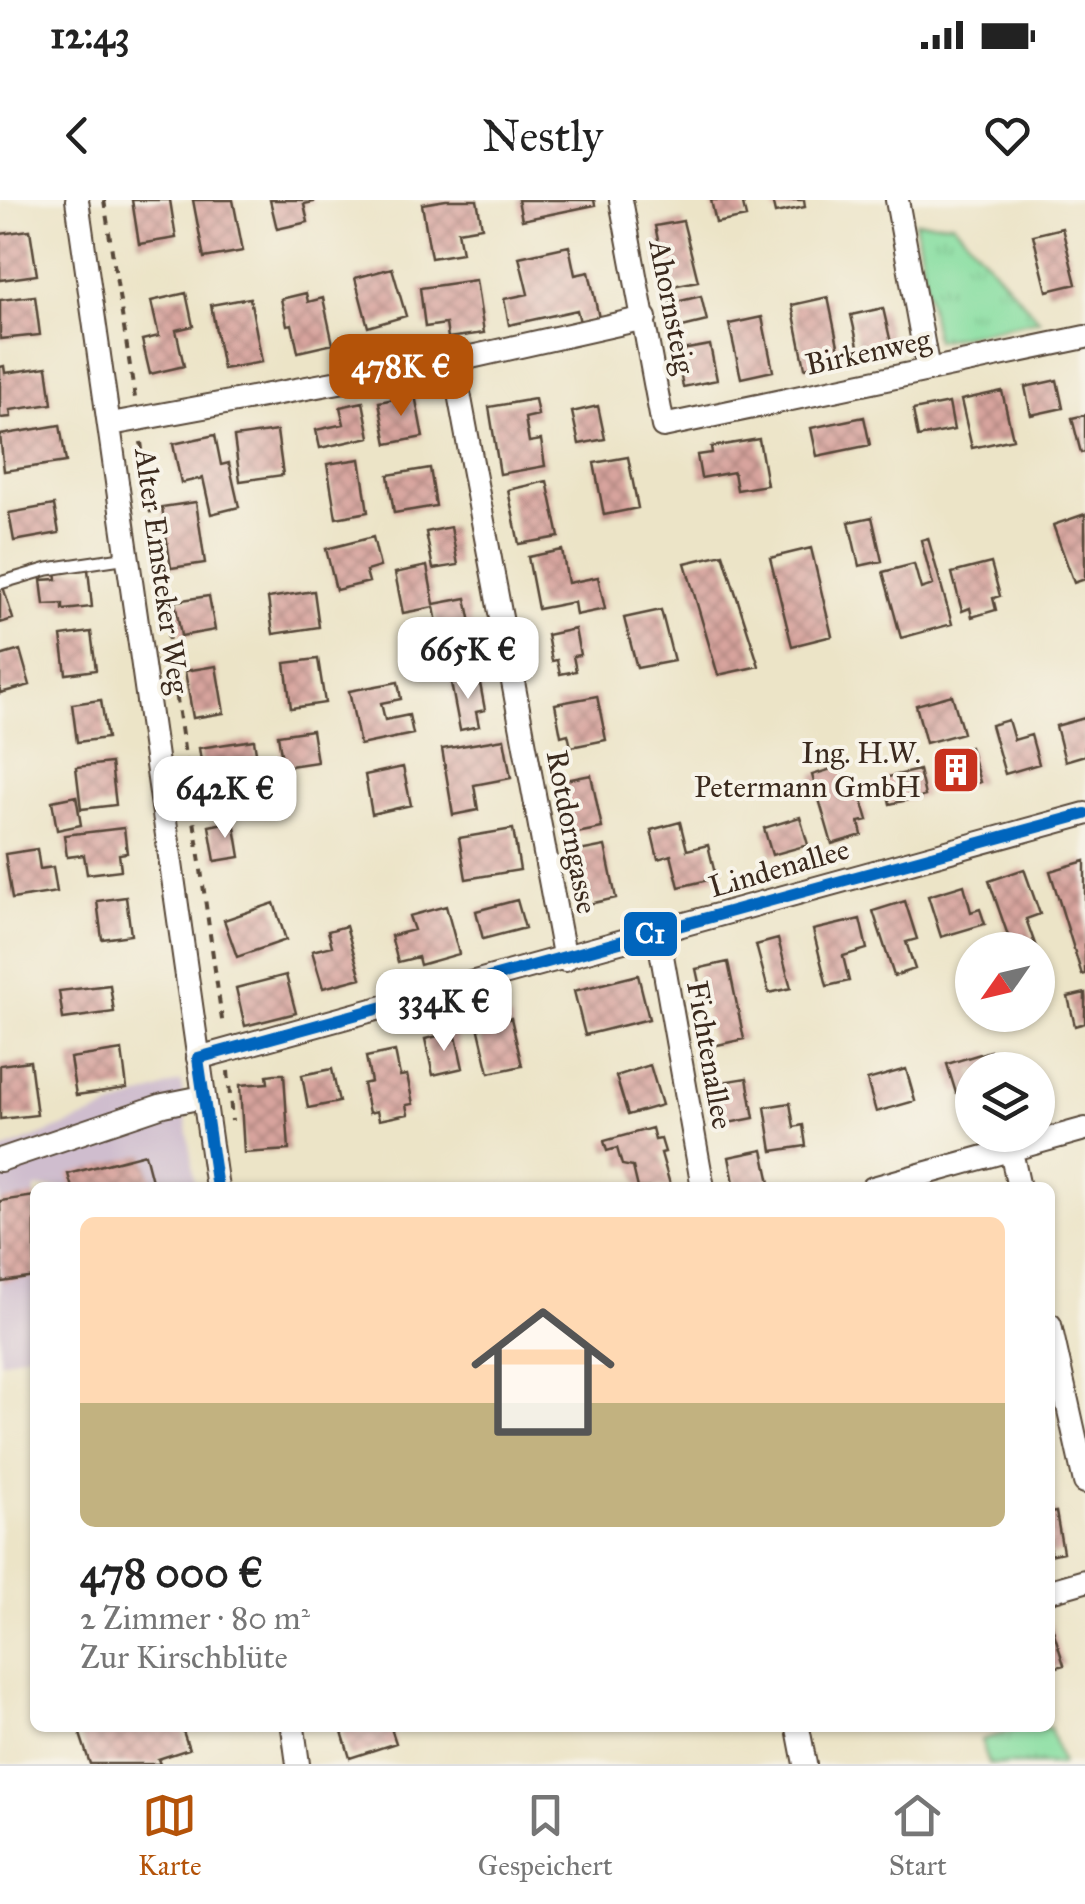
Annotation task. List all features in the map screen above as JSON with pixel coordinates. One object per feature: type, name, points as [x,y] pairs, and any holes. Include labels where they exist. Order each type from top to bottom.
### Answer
[{"type":"street","name":"Alter Emsteker Weg","points":[[77,200],[216,1182]]},
{"type":"street","name":"Ahornsteig","points":[[621,200],[664,426]]},
{"type":"street","points":[[896,200],[928,370]]},
{"type":"street","points":[[111,424],[453,361],[646,318]]},
{"type":"street","name":"Birkenweg","points":[[664,426],[1085,338]]},
{"type":"street","name":"Rotdorngasse","points":[[453,361],[565,960]]},
{"type":"street","name":"Lindenallee","points":[[198,1058],[1085,814]]},
{"type":"street","name":"Fichtenallee","points":[[658,933],[702,1182]]},
{"type":"street","points":[[0,1160],[164,1105],[203,1097]]},
{"type":"street","points":[[1055,1138],[1085,1129]]},
{"type":"street","points":[[896,1182],[1007,1152]]},
{"type":"street","points":[[1011,1152],[1018,1182]]},
{"type":"street","points":[[1055,1347],[1085,1482]]},
{"type":"street","points":[[1055,1590],[1085,1581]]},
{"type":"street","points":[[294,1732],[298,1764]]},
{"type":"street","points":[[799,1732],[806,1764]]},
{"type":"lane","points":[[0,583],[48,569],[130,557]]},
{"type":"path","points":[[104,200],[226,1050],[232,1126]]},
{"type":"shaded area","points":[[181,1081],[194,1182],[30,1182],[30,1353],[0,1362],[0,1151]]},
{"type":"green space","points":[[915,222],[953,223],[1039,320],[936,341]]},
{"type":"green space","points":[[1008,1732],[1051,1732],[1062,1764],[989,1764],[981,1740]]},
{"type":"building","points":[[132,200],[170,200],[176,238],[139,244]]},
{"type":"building","points":[[193,200],[233,200],[243,251],[204,258]]},
{"type":"building","points":[[270,200],[314,202],[304,204],[308,222],[277,229]]},
{"type":"building","points":[[477,200],[482,227],[458,231],[462,253],[431,258],[422,204]]},
{"type":"building","points":[[518,200],[594,200],[595,205],[522,220]]},
{"type":"building","points":[[711,200],[742,200],[746,217],[716,223]]},
{"type":"building","points":[[772,200],[804,200],[805,207],[775,213]]},
{"type":"building","points":[[683,221],[698,281],[662,288],[655,256],[661,254],[655,226]]},
{"type":"building","points":[[1062,228],[1076,284],[1047,291],[1033,235]]},
{"type":"building","points":[[30,230],[37,275],[0,280],[0,234]]},
{"type":"building","points":[[569,246],[575,275],[589,272],[599,318],[580,322],[577,310],[509,325],[504,299],[528,294],[519,257]]},
{"type":"building","points":[[392,268],[406,316],[368,327],[355,278]]},
{"type":"building","points":[[476,280],[484,333],[448,338],[446,324],[425,327],[420,288]]},
{"type":"building","points":[[186,293],[193,326],[176,330],[184,366],[150,374],[142,340],[159,336],[151,301]]},
{"type":"building","points":[[306,293],[308,302],[323,298],[333,344],[298,352],[281,299]]},
{"type":"building","points":[[35,296],[40,335],[0,339],[0,300]]},
{"type":"building","points":[[701,296],[707,321],[674,329],[668,304]]},
{"type":"building","points":[[828,297],[841,360],[805,368],[792,305]]},
{"type":"building","points":[[250,298],[262,362],[223,369],[211,305]]},
{"type":"building","points":[[883,308],[891,343],[859,350],[851,315]]},
{"type":"building","points":[[762,317],[773,371],[741,378],[729,324]]},
{"type":"building","points":[[710,345],[717,380],[683,387],[676,351]]},
{"type":"building","points":[[4,366],[5,373],[47,367],[52,404],[10,410],[11,417],[0,418],[0,367]]},
{"type":"building","points":[[1057,380],[1063,408],[1031,415],[1025,387]]},
{"type":"building","points":[[1002,391],[1013,439],[972,448],[961,400]]},
{"type":"building","points":[[415,395],[423,437],[387,444],[379,402]]},
{"type":"building","points":[[535,399],[538,415],[525,418],[529,442],[541,440],[545,466],[500,474],[489,407]]},
{"type":"building","points":[[363,402],[370,437],[320,448],[316,430],[344,424],[340,407]]},
{"type":"building","points":[[949,403],[954,430],[918,437],[913,410]]},
{"type":"building","points":[[598,406],[605,439],[579,444],[572,412]]},
{"type":"building","points":[[1085,415],[1085,452],[1081,453],[1072,418]]},
{"type":"building","points":[[864,417],[870,445],[817,456],[811,428]]},
{"type":"building","points":[[60,425],[66,462],[4,471],[0,435]]},
{"type":"building","points":[[277,431],[283,475],[240,481],[234,437]]},
{"type":"building","points":[[215,435],[221,465],[229,463],[239,507],[211,514],[203,478],[181,483],[173,444]]},
{"type":"building","points":[[759,439],[767,485],[737,490],[734,472],[701,478],[697,455],[712,453],[711,447]]},
{"type":"building","points":[[628,457],[638,508],[604,515],[594,463]]},
{"type":"building","points":[[360,459],[368,512],[336,518],[327,464]]},
{"type":"building","points":[[430,468],[436,506],[394,513],[388,475]]},
{"type":"building","points":[[547,481],[559,537],[519,544],[508,490]]},
{"type":"building","points":[[196,502],[205,563],[171,568],[162,507]]},
{"type":"building","points":[[54,505],[59,533],[14,541],[9,513]]},
{"type":"building","points":[[1085,514],[1085,579],[1074,583],[1053,525]]},
{"type":"building","points":[[872,517],[882,561],[859,566],[849,522]]},
{"type":"building","points":[[451,527],[458,565],[433,569],[426,532]]},
{"type":"building","points":[[373,537],[380,567],[366,571],[369,582],[336,590],[326,549]]},
{"type":"building","points":[[928,538],[952,624],[901,638],[883,572],[914,564],[921,589],[933,585],[921,540]]},
{"type":"building","points":[[811,548],[832,636],[792,646],[770,558]]},
{"type":"building","points":[[562,550],[568,583],[598,577],[605,609],[576,615],[574,602],[538,609],[528,557]]},
{"type":"building","points":[[723,554],[759,666],[718,675],[685,563]]},
{"type":"building","points":[[991,563],[1000,596],[993,598],[996,610],[972,617],[970,608],[962,611],[952,573]]},
{"type":"building","points":[[427,566],[434,604],[466,598],[474,638],[441,644],[434,607],[403,613],[395,573]]},
{"type":"building","points":[[88,569],[92,607],[63,610],[63,604],[44,605],[41,580],[57,579],[56,571]]},
{"type":"building","points":[[0,581],[13,619],[0,623]]},
{"type":"building","points":[[314,591],[319,627],[273,634],[268,598]]},
{"type":"building","points":[[209,596],[215,630],[181,636],[175,601]]},
{"type":"building","points":[[661,610],[674,661],[637,668],[624,618]]},
{"type":"building","points":[[575,629],[580,655],[573,656],[576,671],[560,674],[557,660],[552,661],[547,635]]},
{"type":"building","points":[[91,632],[96,670],[66,674],[61,636]]},
{"type":"building","points":[[20,650],[30,685],[0,693],[0,656]]},
{"type":"building","points":[[318,659],[325,703],[291,708],[285,663]]},
{"type":"building","points":[[216,666],[224,713],[193,718],[185,671]]},
{"type":"building","points":[[479,678],[485,710],[476,712],[479,726],[460,730],[451,683]]},
{"type":"building","points":[[398,682],[401,699],[381,703],[385,720],[409,715],[413,734],[360,745],[349,691]]},
{"type":"building","points":[[952,695],[963,733],[926,743],[916,705]]},
{"type":"building","points":[[597,696],[606,740],[571,747],[568,734],[561,736],[555,704]]},
{"type":"building","points":[[101,700],[107,738],[77,742],[72,704]]},
{"type":"building","points":[[1085,718],[1085,755],[1065,761],[1056,726]]},
{"type":"building","points":[[1008,720],[1014,740],[1031,735],[1039,764],[1005,774],[991,725]]},
{"type":"building","points":[[312,730],[317,762],[283,767],[278,735]]},
{"type":"building","points":[[504,739],[511,778],[474,785],[478,810],[453,815],[442,749]]},
{"type":"building","points":[[254,740],[260,777],[205,786],[199,748]]},
{"type":"building","name":"Ing. H.W. Petermann GmbH","points":[[970,747],[980,782],[942,792],[932,758]]},
{"type":"building","points":[[111,763],[116,805],[81,809],[76,767]]},
{"type":"building","points":[[841,766],[848,790],[858,787],[868,820],[859,822],[862,835],[832,844],[812,775]]},
{"type":"building","points":[[403,767],[411,805],[372,814],[365,775]]},
{"type":"building","points":[[919,770],[925,796],[890,804],[884,778]]},
{"type":"building","points":[[591,775],[602,828],[567,835],[556,782]]},
{"type":"building","points":[[76,796],[81,825],[57,830],[52,801]]},
{"type":"building","points":[[800,817],[808,845],[772,855],[764,828]]},
{"type":"building","points":[[234,821],[240,857],[215,861],[209,826]]},
{"type":"building","points":[[680,822],[687,850],[708,845],[716,878],[679,887],[671,855],[658,859],[651,830]]},
{"type":"building","points":[[124,828],[127,853],[119,854],[121,870],[87,874],[84,855],[67,857],[64,835]]},
{"type":"building","points":[[513,829],[520,870],[466,879],[459,838]]},
{"type":"building","points":[[605,846],[616,898],[580,906],[569,853]]},
{"type":"building","points":[[37,849],[40,869],[53,867],[57,892],[12,899],[5,854]]},
{"type":"building","points":[[1085,861],[1085,974],[1082,975],[1050,871]]},
{"type":"building","points":[[1024,869],[1040,914],[1026,919],[1031,932],[1007,932],[989,881]]},
{"type":"building","points":[[964,885],[971,912],[980,909],[985,924],[941,937],[928,896]]},
{"type":"building","points":[[126,897],[131,935],[102,939],[97,901]]},
{"type":"building","points":[[517,900],[525,928],[483,939],[476,911]]},
{"type":"building","points":[[905,901],[917,939],[906,942],[915,969],[894,976],[873,911]]},
{"type":"building","points":[[274,903],[286,940],[237,957],[224,920]]},
{"type":"building","points":[[446,906],[459,954],[420,965],[418,957],[398,962],[391,936],[414,930],[409,916]]},
{"type":"building","points":[[860,919],[867,949],[843,956],[849,981],[827,986],[813,930]]},
{"type":"building","points":[[346,926],[361,978],[323,988],[312,951],[332,946],[328,931]]},
{"type":"building","points":[[778,939],[791,988],[769,993],[756,945]]},
{"type":"building","points":[[728,962],[744,1039],[713,1046],[696,969]]},
{"type":"building","points":[[286,975],[296,1013],[245,1026],[236,988]]},
{"type":"building","points":[[638,975],[649,1019],[585,1035],[574,991]]},
{"type":"building","points":[[110,985],[114,1012],[63,1019],[59,991]]},
{"type":"building","points":[[1085,993],[1085,1023],[1075,1026],[1068,997]]},
{"type":"building","points":[[511,1018],[522,1066],[489,1073],[478,1026]]},
{"type":"building","points":[[455,1032],[463,1068],[433,1075],[425,1039]]},
{"type":"building","points":[[122,1050],[127,1088],[76,1095],[70,1058]]},
{"type":"building","points":[[395,1051],[400,1076],[407,1075],[413,1104],[406,1105],[408,1114],[379,1120],[377,1111],[369,1113],[363,1084],[371,1082],[366,1057]]},
{"type":"building","points":[[30,1061],[37,1115],[0,1119],[0,1065]]},
{"type":"building","points":[[955,1062],[955,1090],[947,1064]]},
{"type":"building","points":[[650,1065],[662,1105],[628,1115],[616,1076]]},
{"type":"building","points":[[332,1069],[339,1102],[308,1108],[302,1075]]},
{"type":"building","points":[[906,1069],[915,1101],[876,1112],[867,1080]]},
{"type":"building","points":[[284,1074],[289,1150],[244,1153],[240,1085],[268,1083],[267,1075]]},
{"type":"building","points":[[747,1078],[754,1118],[723,1124],[716,1083]]},
{"type":"building","points":[[790,1103],[794,1127],[803,1125],[806,1146],[772,1151],[765,1107]]},
{"type":"building","points":[[652,1128],[655,1140],[661,1139],[669,1182],[637,1182],[633,1167],[622,1165],[617,1148],[607,1151],[604,1141]]},
{"type":"building","points":[[763,1150],[770,1182],[734,1182],[729,1157]]},
{"type":"building","points":[[145,1154],[152,1182],[70,1182],[68,1174]]},
{"type":"building","points":[[30,1197],[30,1278],[2,1282],[0,1201]]},
{"type":"building","points":[[1055,1512],[1063,1552],[1055,1554]]},
{"type":"building","points":[[1055,1636],[1064,1665],[1055,1668]]},
{"type":"building","points":[[79,1732],[183,1732],[189,1749],[158,1759],[160,1764],[90,1764]]},
{"type":"building","points":[[342,1732],[392,1732],[396,1743],[350,1758]]},
{"type":"transit line","name":"C1","points":[[216,1182],[198,1058],[1085,814]]},
{"type":"place","name":"Ing. H.W. Petermann GmbH","points":[[956,770]]}]
